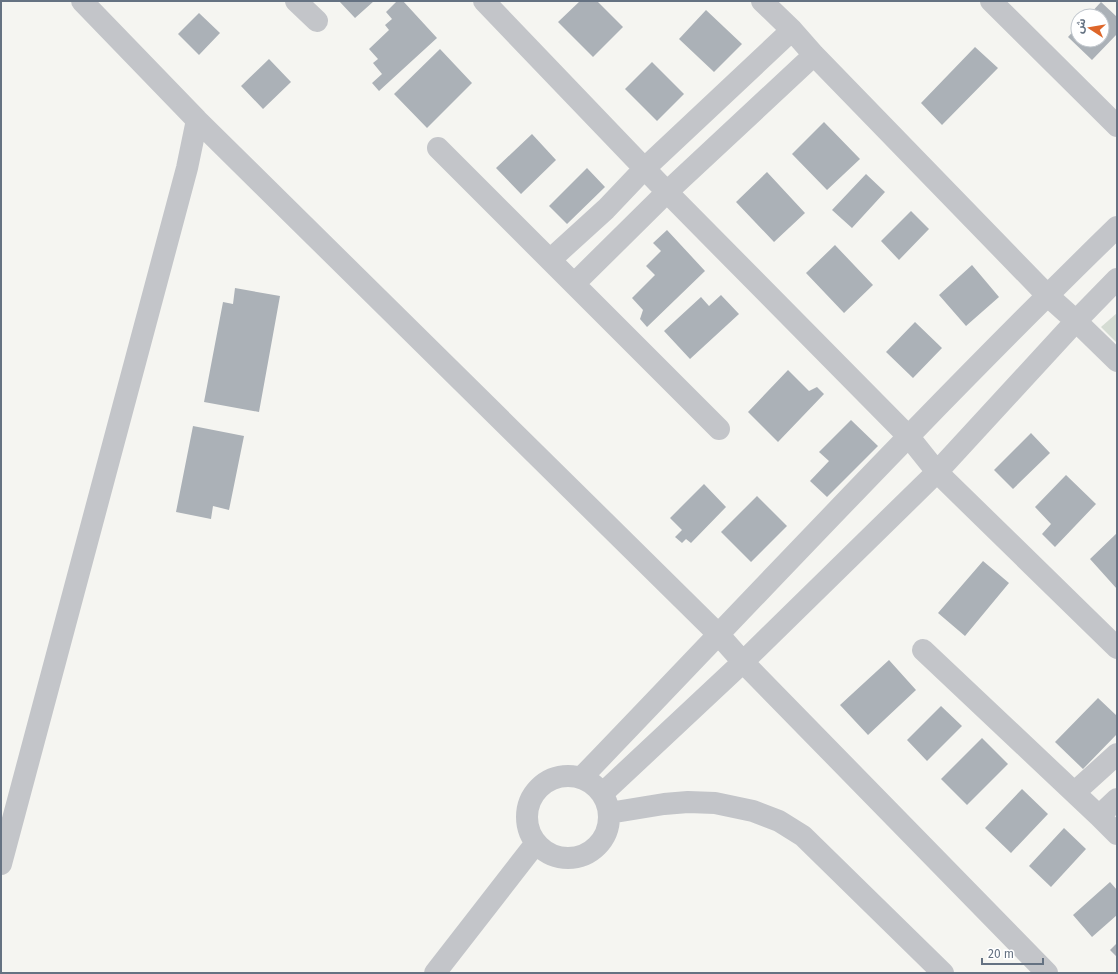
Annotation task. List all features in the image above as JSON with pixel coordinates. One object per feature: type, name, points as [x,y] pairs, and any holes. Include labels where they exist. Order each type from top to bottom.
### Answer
[{"type":"street","points":[[82,1],[197,120],[719,635],[1047,973]]},
{"type":"street","points":[[296,1],[317,21]]},
{"type":"street","points":[[484,1],[644,169],[909,437],[937,472],[1117,648]]},
{"type":"street","points":[[762,1],[792,30],[814,55],[1047,295],[1076,321],[1117,362]]},
{"type":"street","points":[[991,1],[1117,126]]},
{"type":"street","points":[[550,260],[606,209],[644,169],[792,30]]},
{"type":"street","points":[[574,284],[667,192],[814,55]]},
{"type":"street","points":[[1,864],[185,176],[197,120]]},
{"type":"street","points":[[438,148],[719,430]]},
{"type":"street","points":[[582,778],[909,437],[1047,295],[1117,227]]},
{"type":"street","points":[[606,803],[744,662],[937,472],[1076,321],[1117,279]]},
{"type":"street","points":[[923,650],[1075,792],[1117,834]]},
{"type":"street","points":[[1075,792],[1117,754]]},
{"type":"street","points":[[567,775],[582,778],[594,784],[606,803],[608,828],[601,842],[590,852],[576,857],[561,858],[547,853],[536,843],[529,829],[527,814],[531,799],[540,787],[552,778],[567,775]]},
{"type":"street","points":[[1099,816],[1117,799]]},
{"type":"street","points":[[606,803],[715,803],[753,811],[779,821],[803,836],[943,973]]},
{"type":"street","points":[[435,973],[536,843]]},
{"type":"shaded area","points":[[1117,313],[1117,343],[1101,327]]},
{"type":"building","points":[[339,1],[374,1],[355,18]]},
{"type":"building","points":[[397,1],[403,1],[437,38],[379,91],[372,83],[382,74],[373,63],[378,59],[369,49],[389,30],[385,25],[392,19],[386,12]]},
{"type":"building","points":[[580,1],[597,1],[623,27],[593,57],[558,22]]},
{"type":"building","points":[[1101,2],[1107,8],[1095,8]]},
{"type":"building","points":[[706,10],[742,44],[714,72],[679,39]]},
{"type":"building","points":[[1110,10],[1117,17],[1117,34],[1110,41]]},
{"type":"building","points":[[199,13],[220,33],[199,55],[178,34]]},
{"type":"building","points":[[975,47],[998,68],[942,125],[921,103]]},
{"type":"building","points":[[1079,48],[1104,48],[1092,60]]},
{"type":"building","points":[[440,49],[472,83],[427,128],[394,94]]},
{"type":"building","points":[[269,59],[291,82],[263,109],[241,86]]},
{"type":"building","points":[[652,62],[684,94],[657,121],[625,89]]},
{"type":"building","points":[[824,122],[860,159],[827,190],[792,154]]},
{"type":"building","points":[[532,134],[556,160],[521,194],[496,168]]},
{"type":"building","points":[[587,168],[605,187],[567,224],[549,206]]},
{"type":"building","points":[[767,172],[805,213],[774,242],[736,202]]},
{"type":"building","points":[[866,174],[885,192],[852,228],[832,210]]},
{"type":"building","points":[[911,211],[929,229],[899,260],[881,241]]},
{"type":"building","points":[[667,230],[705,271],[647,327],[640,319],[643,310],[632,298],[655,275],[646,266],[661,251],[653,243]]},
{"type":"building","points":[[835,245],[873,285],[844,313],[806,273]]},
{"type":"building","points":[[972,265],[999,297],[966,326],[939,295]]},
{"type":"building","points":[[235,288],[280,296],[259,412],[204,402],[223,302],[233,304]]},
{"type":"building","points":[[721,295],[739,314],[690,359],[664,331],[701,297],[709,306]]},
{"type":"building","points":[[915,322],[942,348],[913,378],[886,352]]},
{"type":"building","points":[[788,370],[809,391],[817,387],[824,394],[778,442],[748,412]]},
{"type":"building","points":[[851,420],[878,446],[827,497],[810,481],[829,461],[819,452]]},
{"type":"building","points":[[193,426],[244,436],[229,510],[213,506],[211,519],[176,512]]},
{"type":"building","points":[[1031,433],[1050,453],[1013,489],[994,470]]},
{"type":"building","points":[[1066,475],[1096,504],[1055,547],[1042,534],[1051,524],[1035,507]]},
{"type":"building","points":[[704,484],[726,507],[691,543],[686,539],[682,543],[675,537],[682,530],[670,518]]},
{"type":"building","points":[[757,496],[787,526],[751,562],[721,532]]},
{"type":"building","points":[[1117,533],[1117,589],[1090,559]]},
{"type":"building","points":[[983,561],[1009,583],[965,636],[938,613]]},
{"type":"building","points":[[889,660],[916,690],[868,735],[840,705]]},
{"type":"building","points":[[1098,698],[1117,716],[1117,734],[1083,769],[1055,742]]},
{"type":"building","points":[[941,706],[962,726],[927,761],[907,740]]},
{"type":"building","points":[[982,738],[1008,764],[967,805],[941,779]]},
{"type":"building","points":[[1022,789],[1048,814],[1011,853],[985,828]]},
{"type":"building","points":[[1064,828],[1086,849],[1051,887],[1029,866]]},
{"type":"building","points":[[1110,882],[1117,890],[1117,915],[1092,937],[1073,915]]},
{"type":"building","points":[[1117,943],[1117,957],[1110,950]]}]
